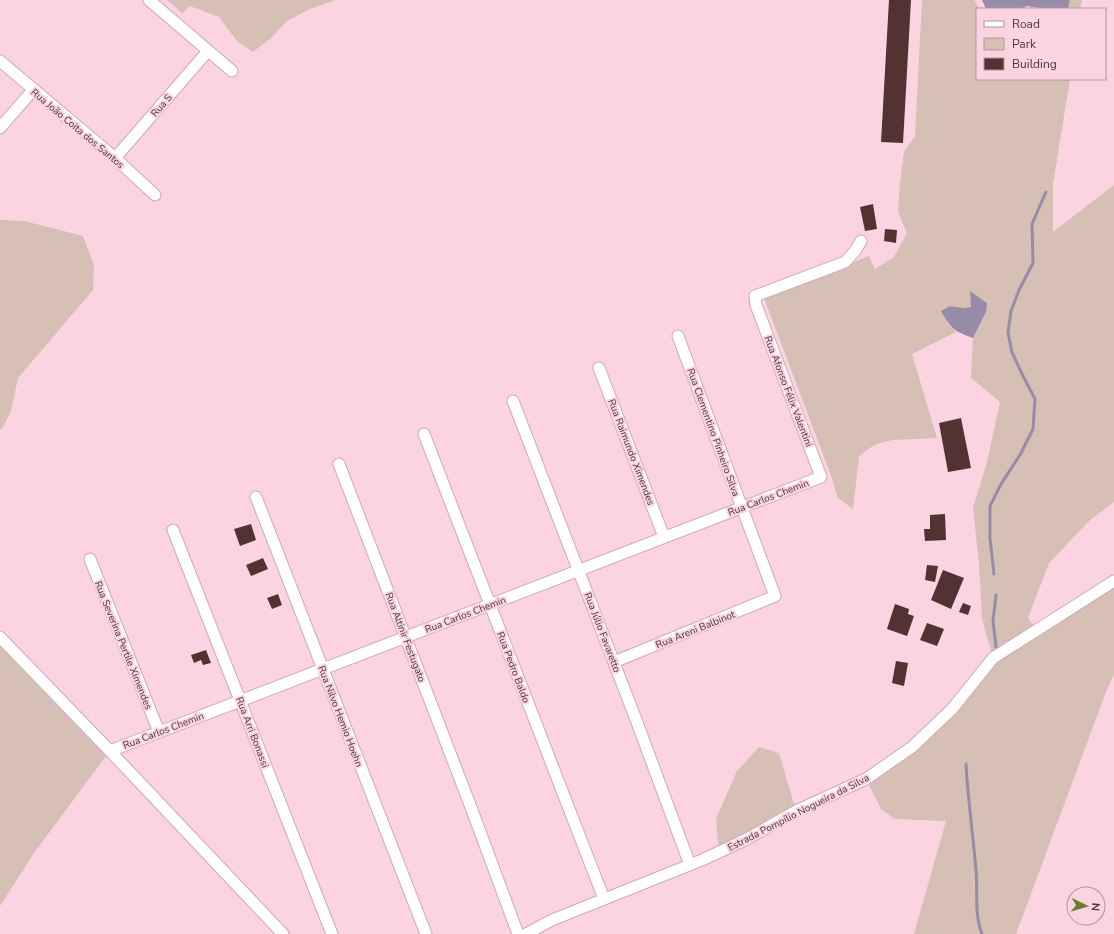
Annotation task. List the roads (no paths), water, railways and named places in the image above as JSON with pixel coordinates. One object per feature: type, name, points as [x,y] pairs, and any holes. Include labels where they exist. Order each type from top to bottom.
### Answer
[{"type":"street","points":[[149,0],[232,71]]},
{"type":"street","name":"Rua S","points":[[115,158],[208,51]]},
{"type":"street","name":"Rua João Coita dos Santos","points":[[0,61],[115,158],[155,195]]},
{"type":"street","points":[[0,128],[33,90]]},
{"type":"street","name":"Rua Afonso Félix Valentini","points":[[821,477],[756,305],[755,296],[845,262],[861,241]]},
{"type":"street","name":"Rua Clementino Pinheiro Silva","points":[[678,336],[775,596]]},
{"type":"street","name":"Rua Raimundo Ximendes","points":[[599,368],[664,537]]},
{"type":"street","name":"Rua Júlio Favaretto","points":[[513,401],[579,570],[690,865]]},
{"type":"street","name":"Rua Pedro Baldo","points":[[424,434],[604,899]]},
{"type":"street","name":"Rua Altinir Festugato","points":[[339,464],[518,934]]},
{"type":"street","name":"Rua Carlos Chemin","points":[[110,751],[821,477]]},
{"type":"street","name":"Rua Nilvo Hemio Hoehn","points":[[256,497],[426,934]]},
{"type":"street","name":"Rua Arri Bonassi","points":[[173,530],[332,934]]},
{"type":"street","name":"Rua Severina Pertile Ximendes","points":[[90,559],[159,732]]},
{"type":"street","name":"Estrada Pompílio Nogueira da Silva","points":[[526,934],[552,920],[690,865],[747,839],[796,811],[866,779],[912,747],[952,709],[993,658],[1114,581]]},
{"type":"street","name":"Rua Areni Balbinot","points":[[614,662],[775,596]]},
{"type":"street","points":[[0,637],[283,934]]},
{"type":"waterway","points":[[994,574],[990,538],[990,506],[1001,484],[1020,455],[1033,429],[1035,399],[1012,352],[1008,333],[1011,311],[1019,290],[1033,263],[1032,224],[1046,192]]},
{"type":"waterway","points":[[996,595],[993,621],[996,647]]},
{"type":"waterway","points":[[966,764],[976,870],[977,910],[982,934]]}]
